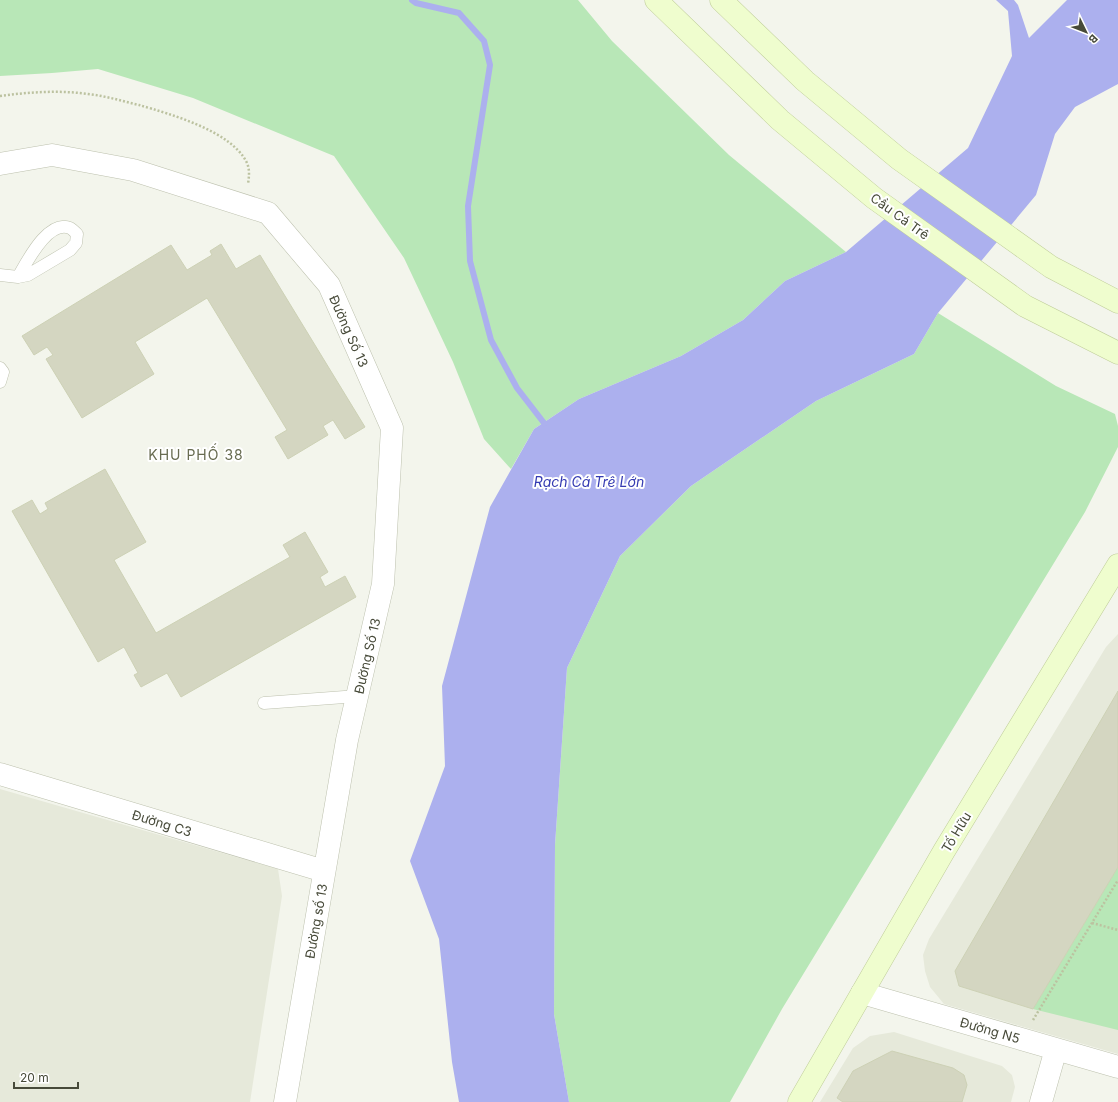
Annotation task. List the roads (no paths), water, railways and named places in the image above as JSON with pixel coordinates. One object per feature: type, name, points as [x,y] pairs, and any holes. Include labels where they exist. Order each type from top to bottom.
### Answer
[{"type":"main road","name":"Cầu Cá Trê","points":[[656,0],[780,120],[874,198],[1025,306],[1118,353]]},
{"type":"main road","points":[[725,5],[805,81],[899,159],[1051,267],[1118,302]]},
{"type":"main road","name":"Tố Hữu","points":[[799,1102],[948,844],[1115,577]]},
{"type":"street","name":"Đường Số 13","points":[[0,164],[52,155],[133,170],[268,213],[329,285],[392,428],[383,584],[347,740]]},
{"type":"street","name":"Đường số 13","points":[[285,1102],[347,740]]},
{"type":"street","name":"Đường C3","points":[[0,774],[324,871]]},
{"type":"street","name":"Đường N5","points":[[862,993],[1118,1067]]},
{"type":"street","points":[[1041,1102],[1056,1049]]},
{"type":"lane","points":[[0,275],[18,277],[28,275],[70,250],[76,242],[77,234],[71,228],[64,227],[53,230],[47,234],[18,277]]},
{"type":"lane","points":[[0,368],[3,372],[0,382]]},
{"type":"lane","points":[[264,703],[358,696]]},
{"type":"water","name":"Rạch Cá Trê Lớn","points":[[996,0],[1014,0],[1018,5],[1029,38],[1067,0],[1118,0],[1118,84],[1075,107],[1055,134],[1036,195],[938,313],[914,354],[816,401],[691,486],[620,556],[567,668],[555,845],[554,1014],[569,1102],[459,1102],[452,1062],[439,939],[410,861],[445,766],[442,686],[490,507],[534,429],[579,399],[681,356],[743,320],[785,281],[846,252],[968,148],[1012,56],[1008,11]]},
{"type":"waterway","points":[[412,0],[416,3],[459,13],[484,41],[490,65],[468,206],[470,261],[491,340],[517,388],[544,423]]},
{"type":"district","name":"KHU PHỐ 38","points":[[196,455]]}]
